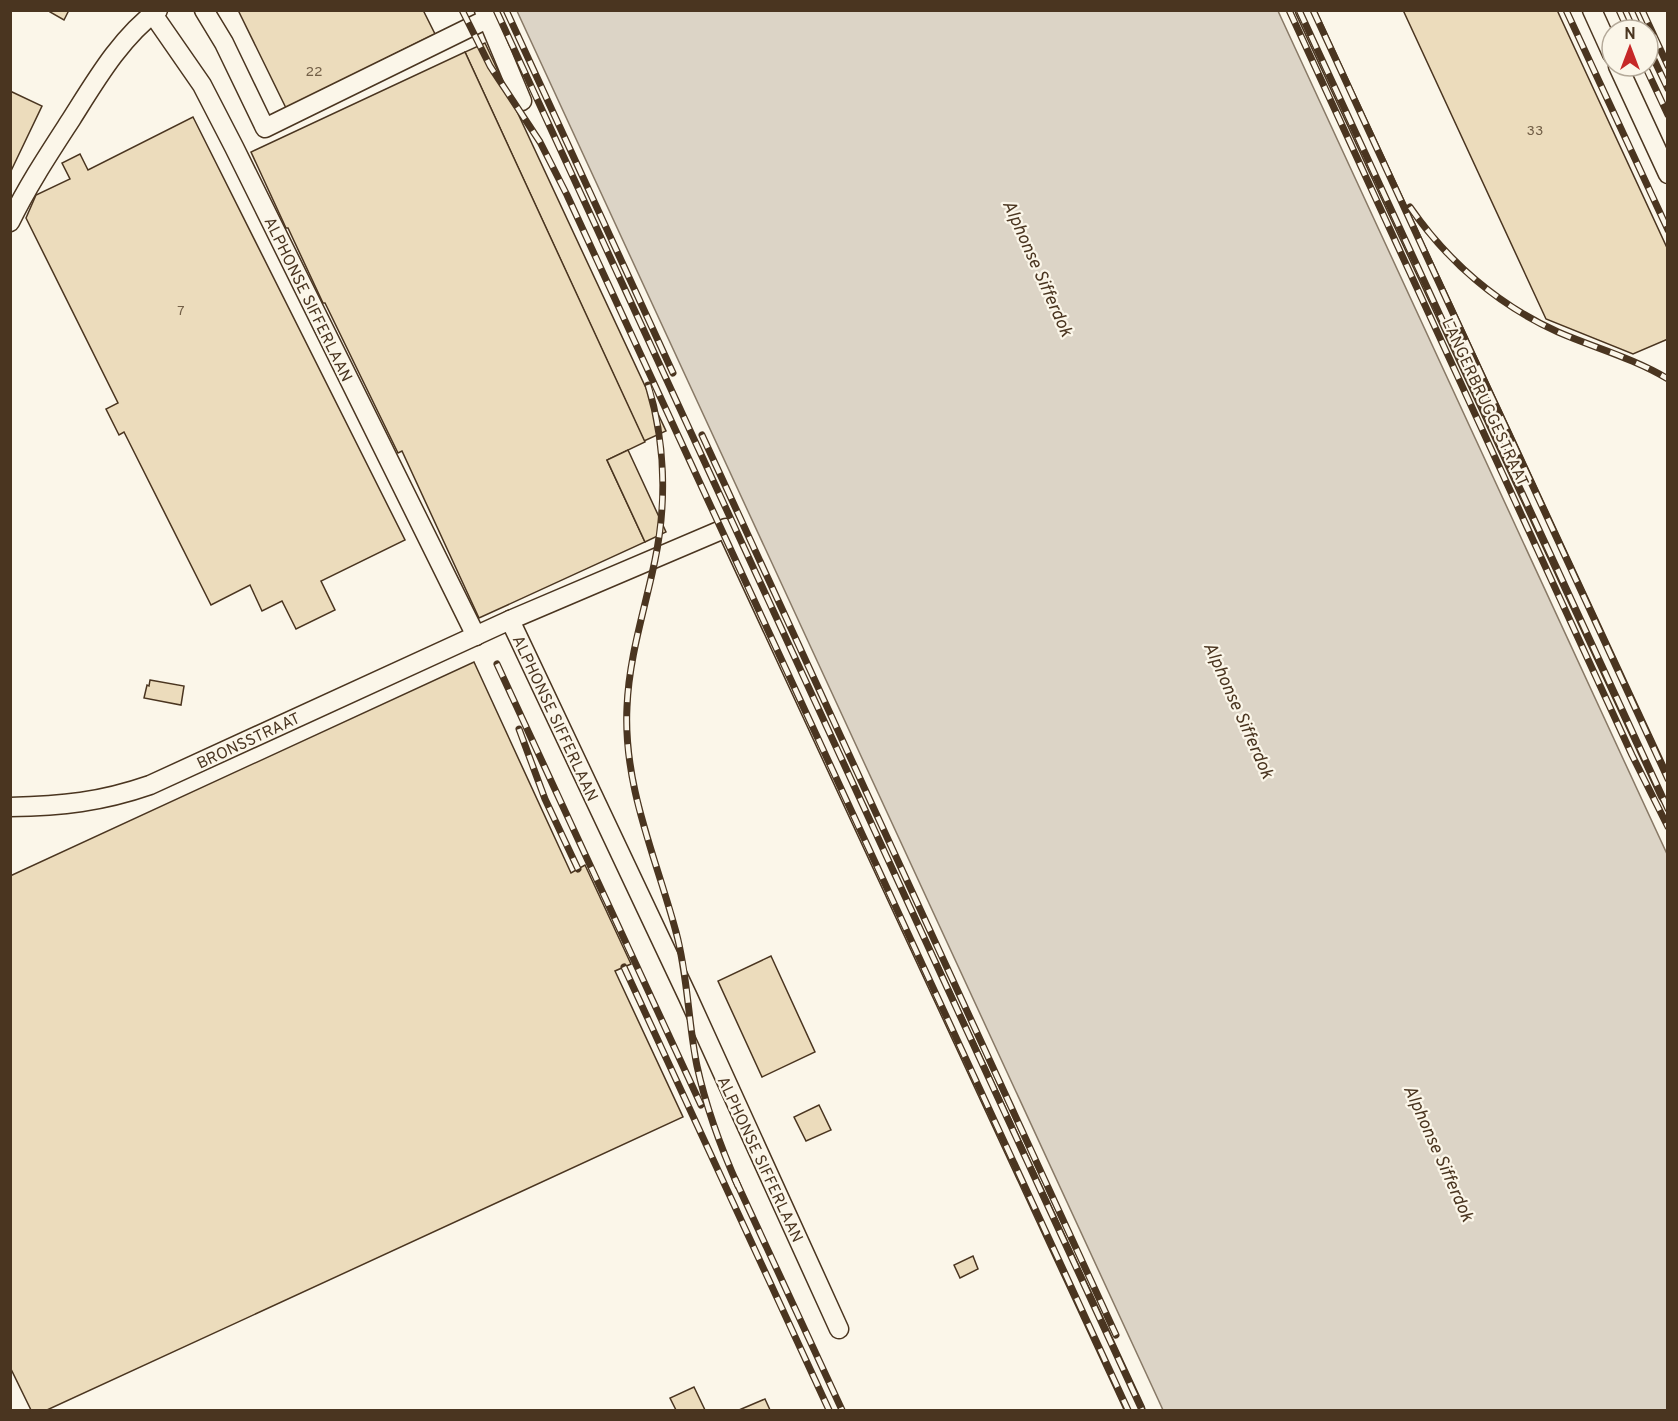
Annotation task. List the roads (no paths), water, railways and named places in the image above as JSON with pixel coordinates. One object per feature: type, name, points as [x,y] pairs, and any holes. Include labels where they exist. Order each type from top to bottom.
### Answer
[{"type":"street","points":[[204,10],[224,43],[265,128],[486,15],[522,101]]},
{"type":"street","name":"LANGERBRUGGESTRAAT","points":[[1305,10],[1668,794]]},
{"type":"street","points":[[1592,10],[1600,28]]},
{"type":"street","points":[[10,222],[25,192],[90,90],[132,32],[154,12]]},
{"type":"street","name":"ALPHONSE SIFFERLAAN","points":[[154,12],[202,85],[234,147],[476,636],[510,620],[693,1008],[839,1329]]},
{"type":"street","points":[[1624,78],[1668,174]]},
{"type":"street","points":[[510,620],[726,528],[1135,1410]]},
{"type":"street","name":"BRONSSTRAAT","points":[[10,807],[80,803],[117,797],[150,785],[476,636]]},
{"type":"water","name":"Alphonse Sifferdok","points":[[517,11],[1278,11],[1667,854],[1667,1410],[1163,1410]]},
{"type":"railway","points":[[462,10],[490,66],[540,142],[567,195],[1128,1410]]},
{"type":"railway","points":[[496,10],[1142,1410]]},
{"type":"railway","points":[[506,10],[673,373]]},
{"type":"railway","points":[[1289,10],[1632,755],[1668,827]]},
{"type":"railway","points":[[1299,10],[1668,809]]},
{"type":"railway","points":[[1313,10],[1668,779]]},
{"type":"railway","points":[[1566,10],[1668,230]]},
{"type":"railway","points":[[1619,10],[1623,18]]},
{"type":"railway","points":[[1631,10],[1635,18]]},
{"type":"railway","points":[[1642,10],[1668,66]]},
{"type":"railway","points":[[1660,72],[1668,89]]},
{"type":"railway","points":[[1651,78],[1668,115]]},
{"type":"railway","points":[[1410,207],[1440,246],[1457,263],[1475,280],[1515,309],[1558,332],[1628,359],[1668,379]]},
{"type":"railway","points":[[648,385],[658,428],[663,494],[659,538],[628,688],[627,736],[630,765],[642,821],[680,949],[694,1049],[705,1097],[714,1127],[738,1186]]},
{"type":"railway","points":[[702,435],[1116,1335]]},
{"type":"railway","points":[[497,664],[701,1105]]},
{"type":"railway","points":[[519,729],[545,799],[578,869]]},
{"type":"railway","points":[[624,967],[829,1410]]},
{"type":"railway","points":[[735,1179],[842,1410]]}]
